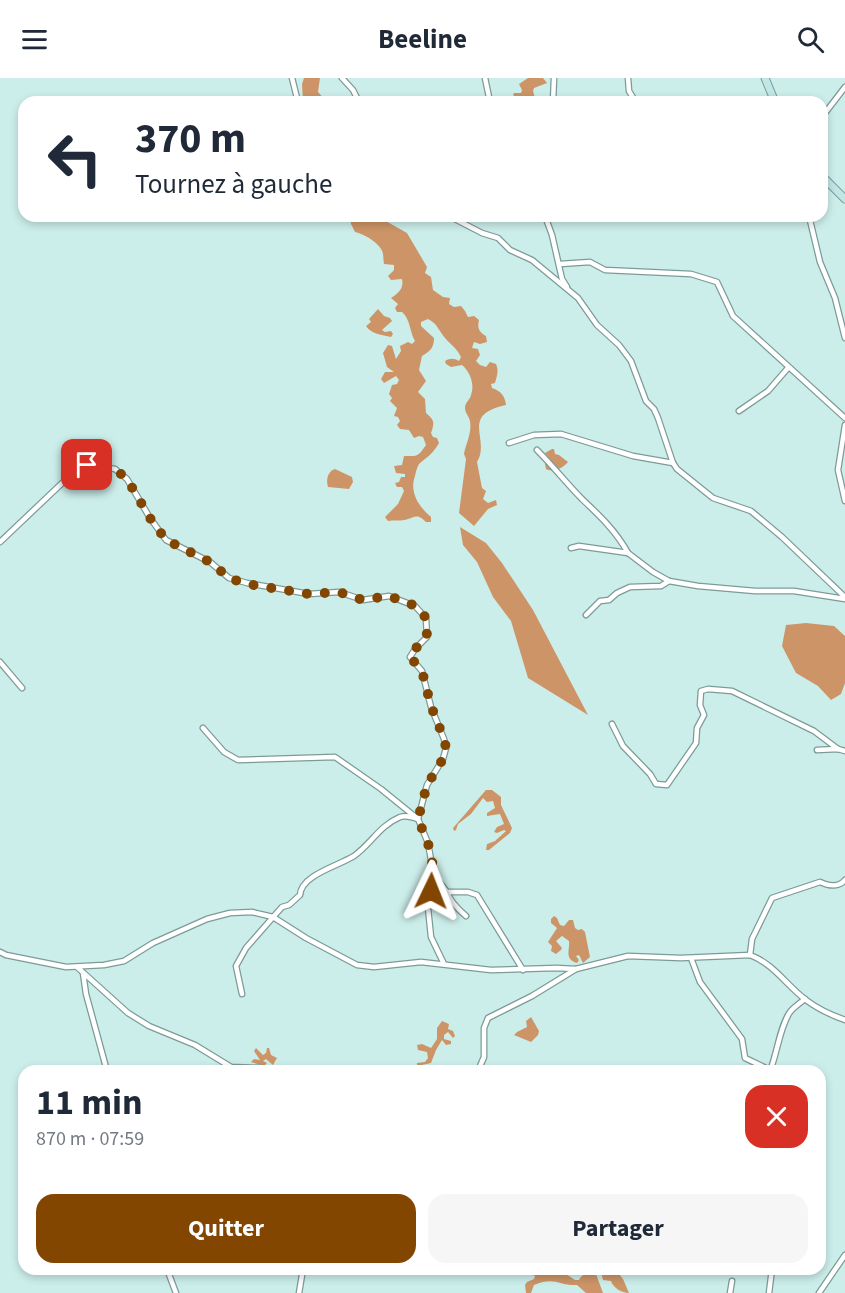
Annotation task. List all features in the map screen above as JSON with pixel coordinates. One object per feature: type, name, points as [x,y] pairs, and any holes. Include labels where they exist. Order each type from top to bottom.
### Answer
[{"type":"street","points":[[292,78],[296,96]]},
{"type":"street","points":[[342,78],[356,96]]},
{"type":"street","points":[[484,78],[488,96]]},
{"type":"street","points":[[554,78],[554,96]]},
{"type":"street","points":[[628,78],[632,96]]},
{"type":"street","points":[[765,78],[772,96]]},
{"type":"street","points":[[828,109],[845,87]]},
{"type":"street","points":[[828,182],[845,199]]},
{"type":"street","points":[[461,222],[498,238],[510,250],[532,260],[578,298],[597,325],[619,345],[631,361],[646,401],[658,418],[673,463],[713,498],[752,512],[782,537],[845,598]]},
{"type":"street","points":[[547,222],[560,264],[562,279],[568,289]]},
{"type":"street","points":[[810,222],[820,262],[845,338]]},
{"type":"street","points":[[560,264],[590,262],[605,270],[691,274],[717,282],[733,316],[845,418]]},
{"type":"street","points":[[837,309],[845,309]]},
{"type":"street","points":[[739,411],[768,391],[788,368]]},
{"type":"street","points":[[845,425],[838,470],[845,501]]},
{"type":"street","points":[[509,443],[534,435],[561,434],[633,456],[673,463]]},
{"type":"street","points":[[537,450],[599,514],[621,540],[628,553],[669,581],[755,591],[794,591],[845,598]]},
{"type":"street","points":[[0,542],[77,469],[87,465],[115,469],[127,479],[166,540],[210,562],[229,578],[247,584],[309,594],[339,592],[363,600],[389,596],[416,606],[426,618],[427,637],[410,657],[422,671],[431,706],[446,748],[443,759],[427,785],[418,819]]},
{"type":"street","points":[[571,548],[579,546],[628,553]]},
{"type":"street","points":[[586,615],[600,601],[609,600],[630,587],[654,587],[669,581]]},
{"type":"street","points":[[0,662],[22,688]]},
{"type":"street","points":[[612,724],[623,746],[650,774],[656,784],[667,785],[696,743],[697,728],[704,715],[700,705],[701,691],[708,689],[732,692],[814,731],[838,749]]},
{"type":"street","points":[[203,729],[224,752],[238,760],[335,757],[401,804],[418,819],[428,843],[433,874],[428,909],[431,937],[444,964]]},
{"type":"street","points":[[817,750],[845,751]]},
{"type":"street","points":[[242,994],[236,966],[246,948],[282,907],[300,896],[300,888],[307,880],[354,855],[372,840],[381,827],[402,816],[418,819]]},
{"type":"street","points":[[433,874],[447,892],[448,897],[466,916]]},
{"type":"street","points":[[750,955],[752,939],[772,898],[820,882],[830,886],[845,880]]},
{"type":"street","points":[[447,892],[468,892],[477,895],[524,970]]},
{"type":"street","points":[[0,952],[66,967],[104,965],[124,961],[153,943],[207,919],[230,913],[252,912],[273,917],[306,938],[357,965],[374,967],[421,962],[491,970],[576,969],[628,956],[692,958],[750,955],[771,966],[805,999],[824,1012],[845,1020]]},
{"type":"street","points":[[692,958],[700,982],[741,1039],[745,1058],[758,1065]]},
{"type":"street","points":[[76,967],[128,1013],[149,1026],[195,1046],[229,1065]]},
{"type":"street","points":[[481,1065],[484,1057],[484,1028],[488,1018],[532,996],[576,969]]},
{"type":"street","points":[[83,973],[86,994],[105,1065]]},
{"type":"street","points":[[772,1065],[783,1025],[791,1012],[805,999]]},
{"type":"street","points":[[819,1293],[845,1255]]},
{"type":"street","points":[[169,1275],[176,1293]]},
{"type":"street","points":[[299,1293],[302,1275]]},
{"type":"street","points":[[769,1293],[771,1275]]},
{"type":"street","points":[[730,1293],[732,1281]]},
{"type":"shaded area","points":[[304,78],[320,78],[318,92],[322,96],[303,96]]},
{"type":"shaded area","points":[[528,78],[543,78],[547,83],[534,88],[534,96],[514,96],[514,93],[521,93],[519,84]]},
{"type":"shaded area","points":[[351,222],[388,222],[407,233],[427,267],[425,273],[431,277],[433,290],[443,297],[450,298],[449,304],[454,307],[461,306],[468,317],[474,316],[479,320],[479,330],[486,336],[487,342],[480,344],[474,342],[472,348],[478,349],[480,355],[476,361],[480,365],[486,367],[490,362],[496,364],[498,371],[495,383],[491,384],[492,388],[502,394],[506,405],[492,409],[480,421],[481,445],[477,462],[482,488],[486,491],[483,499],[488,503],[496,500],[497,505],[488,509],[474,526],[459,513],[466,459],[464,454],[470,430],[470,421],[465,408],[471,395],[472,383],[462,365],[451,367],[446,364],[447,360],[459,361],[461,357],[436,325],[428,319],[421,322],[421,326],[434,338],[434,341],[431,349],[422,356],[419,370],[426,381],[418,392],[425,399],[426,413],[433,422],[431,433],[439,443],[418,466],[413,488],[416,499],[431,517],[431,522],[426,522],[418,516],[388,521],[385,517],[398,504],[404,491],[395,483],[399,482],[401,477],[405,477],[405,474],[396,473],[394,466],[402,465],[404,456],[419,454],[426,445],[423,437],[414,438],[409,430],[400,429],[397,425],[400,421],[394,416],[397,408],[390,401],[392,398],[389,394],[392,385],[397,384],[399,380],[396,376],[384,383],[381,379],[385,372],[394,372],[387,367],[383,353],[388,345],[392,346],[396,359],[401,351],[400,346],[408,342],[412,344],[415,341],[407,318],[402,312],[397,312],[395,308],[398,304],[391,298],[401,288],[402,279],[391,280],[388,276],[394,270],[394,265],[384,264],[383,252],[379,246],[370,238],[355,232]]},
{"type":"shaded area","points":[[378,309],[392,321],[382,330],[391,331],[393,334],[391,337],[380,335],[366,326]]},
{"type":"shaded area","points":[[552,449],[555,454],[568,462],[555,470],[546,469],[545,464],[551,460],[545,453]]},
{"type":"shaded area","points":[[335,469],[352,477],[353,482],[349,489],[328,487],[328,476]]},
{"type":"shaded area","points":[[460,527],[486,543],[502,563],[533,610],[588,715],[528,678],[511,621],[493,597],[477,562],[463,545]]},
{"type":"shaded area","points":[[806,623],[834,626],[845,636],[845,683],[841,694],[831,700],[818,686],[796,673],[782,646],[786,625]]},
{"type":"shaded area","points":[[486,790],[492,790],[501,797],[501,805],[512,828],[510,833],[489,850],[486,850],[487,844],[495,841],[506,831],[494,832],[497,827],[504,824],[500,814],[487,816],[487,813],[495,808],[493,801],[487,802],[483,798],[471,814],[458,824],[456,830],[454,831],[453,828]]},
{"type":"shaded area","points":[[554,916],[560,925],[564,926],[569,920],[573,920],[575,928],[585,932],[590,957],[583,963],[579,955],[576,956],[579,960],[577,963],[570,959],[569,941],[562,936],[556,941],[562,948],[561,950],[556,954],[551,951],[552,946],[548,942],[557,928],[551,923]]},
{"type":"shaded area","points":[[531,1017],[539,1031],[531,1042],[514,1035],[527,1027],[526,1021]]},
{"type":"shaded area","points":[[442,1021],[449,1024],[448,1029],[453,1031],[455,1036],[453,1038],[448,1032],[444,1035],[444,1039],[451,1041],[451,1044],[446,1045],[442,1040],[431,1063],[417,1065],[428,1058],[427,1052],[418,1050],[417,1045],[422,1044],[431,1048],[437,1039],[437,1028]]},
{"type":"shaded area","points":[[256,1048],[263,1055],[269,1048],[271,1055],[277,1058],[273,1065],[266,1059],[263,1061],[267,1063],[261,1065],[251,1062],[254,1059],[260,1060],[254,1051]]},
{"type":"shaded area","points":[[533,1275],[567,1275],[579,1280],[584,1275],[596,1275],[603,1293],[586,1293],[577,1285],[547,1281],[534,1285],[531,1293],[526,1293],[525,1285],[535,1276]]},
{"type":"shaded area","points":[[620,1275],[629,1293],[618,1290],[611,1281],[603,1280],[602,1276]]},
{"type":"route","points":[[87,465],[115,469],[127,479],[166,540],[210,562],[229,578],[247,584],[309,594],[339,592],[363,600],[389,596],[416,606],[426,618],[427,637],[410,657],[422,671],[431,706],[446,748],[443,759],[427,785],[418,819],[428,843],[434,871],[431,891]]}]
